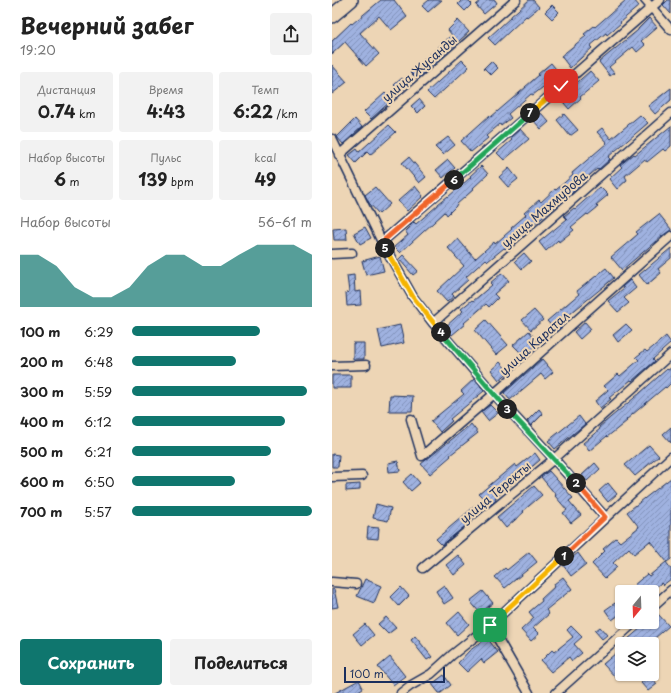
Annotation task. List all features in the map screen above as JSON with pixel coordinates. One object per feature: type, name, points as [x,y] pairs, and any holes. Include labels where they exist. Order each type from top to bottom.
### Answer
[{"type":"highway","points":[[332,6],[339,0]]},
{"type":"highway","points":[[332,16],[351,0]]},
{"type":"street","name":"улица Жусанды","points":[[339,155],[516,0]]},
{"type":"street","points":[[644,0],[671,30]]},
{"type":"street","points":[[382,242],[660,0]]},
{"type":"street","name":"улица Махмудова","points":[[433,323],[671,113]]},
{"type":"street","points":[[332,139],[382,242],[413,297],[433,323],[494,394],[605,517]]},
{"type":"street","name":"улица Каратал","points":[[411,419],[422,456],[494,394],[671,236]]},
{"type":"street","points":[[332,254],[352,253]]},
{"type":"street","name":"улица Теректы","points":[[423,568],[554,459],[671,354]]},
{"type":"street","points":[[332,366],[366,365]]},
{"type":"street","points":[[401,693],[431,674],[490,625],[671,457]]},
{"type":"street","points":[[332,477],[362,476]]},
{"type":"street","points":[[332,582],[356,584]]},
{"type":"street","points":[[659,601],[671,590]]},
{"type":"street","points":[[490,625],[529,693]]},
{"type":"street","points":[[556,693],[627,629]]},
{"type":"building","points":[[381,0],[394,0],[407,17],[391,30],[379,16],[360,33],[379,54],[366,66],[345,42],[332,54],[332,41],[351,23],[352,24]]},
{"type":"building","points":[[429,0],[442,0],[428,12],[422,6]]},
{"type":"building","points":[[462,0],[468,0],[472,4],[465,11],[458,4]]},
{"type":"building","points":[[482,0],[495,0],[497,3],[484,14],[476,5]]},
{"type":"building","points":[[529,0],[533,0],[539,7],[527,17],[526,16],[495,45],[488,38]]},
{"type":"building","points":[[626,0],[634,0],[639,6],[607,35],[606,33],[590,46],[592,48],[570,68],[561,56],[586,36],[584,34],[594,26],[595,27]]},
{"type":"building","points":[[668,0],[671,0],[671,14],[663,5]]},
{"type":"building","points":[[552,5],[559,12],[552,19],[545,12]]},
{"type":"building","points":[[649,18],[657,27],[641,41],[645,45],[637,52],[633,47],[609,67],[614,73],[610,76],[599,62],[638,30]]},
{"type":"building","points":[[458,20],[469,32],[417,79],[410,72],[452,35],[448,30]]},
{"type":"building","points":[[462,60],[469,67],[434,99],[427,92]]},
{"type":"building","points":[[491,61],[498,68],[491,75],[484,68]]},
{"type":"building","points":[[551,63],[560,74],[548,85],[547,84],[533,95],[531,94],[508,114],[511,118],[501,126],[500,124],[486,136],[488,138],[471,152],[461,141],[490,115],[491,117],[526,87]]},
{"type":"building","points":[[332,65],[347,82],[332,94]]},
{"type":"building","points":[[590,71],[599,81],[580,97],[581,98],[569,109],[558,96],[571,85],[572,87]]},
{"type":"building","points":[[402,78],[408,85],[401,92],[394,85]]},
{"type":"building","points":[[671,88],[671,100],[655,114],[648,106]]},
{"type":"building","points":[[385,93],[392,100],[371,119],[364,112]]},
{"type":"building","points":[[419,99],[425,106],[418,113],[411,106]]},
{"type":"building","points":[[541,113],[549,122],[541,129],[533,120]]},
{"type":"building","points":[[564,114],[578,130],[570,136],[557,120]]},
{"type":"building","points":[[640,115],[648,123],[608,157],[610,159],[578,185],[579,187],[529,229],[530,230],[488,261],[486,259],[466,277],[468,280],[452,294],[454,296],[447,302],[437,291],[464,266],[448,248],[458,239],[475,259],[494,242],[495,244],[512,229],[511,228],[526,215],[524,213],[539,200],[541,202],[555,189],[556,190],[573,175],[572,173],[607,143],[597,132],[602,128],[611,139]]},
{"type":"building","points":[[355,119],[362,127],[343,144],[337,137]]},
{"type":"building","points":[[389,125],[396,132],[370,155],[367,152],[356,163],[349,155],[357,149],[359,152]]},
{"type":"building","points":[[671,126],[671,146],[665,151],[663,149],[647,162],[645,159],[625,176],[627,180],[617,189],[609,179],[622,167],[620,165]]},
{"type":"building","points":[[520,129],[529,139],[504,160],[497,153],[512,140],[510,138]]},
{"type":"building","points":[[448,137],[455,145],[443,155],[435,147]]},
{"type":"building","points":[[409,157],[426,177],[419,183],[402,163]]},
{"type":"building","points":[[448,160],[455,168],[443,178],[436,170]]},
{"type":"building","points":[[481,166],[488,174],[447,215],[445,212],[400,253],[394,247],[408,235],[405,231],[414,222],[416,224],[471,177],[470,176]]},
{"type":"building","points":[[509,168],[518,179],[508,187],[499,177]]},
{"type":"building","points":[[415,186],[423,196],[407,211],[398,201]]},
{"type":"building","points":[[375,187],[390,204],[379,214],[369,203],[365,195]]},
{"type":"building","points":[[600,187],[608,195],[596,205],[598,207],[571,227],[574,230],[559,242],[558,240],[546,251],[539,242],[567,219],[564,216],[574,208],[575,209]]},
{"type":"building","points":[[659,214],[671,230],[622,270],[611,257],[638,234],[636,232]]},
{"type":"building","points":[[365,227],[371,238],[360,244],[354,233]]},
{"type":"building","points":[[346,228],[347,240],[334,240],[333,229]]},
{"type":"building","points":[[671,248],[671,258],[658,269],[661,273],[647,285],[639,275]]},
{"type":"building","points":[[524,253],[531,261],[522,269],[515,261]]},
{"type":"building","points":[[403,255],[418,271],[413,275],[399,259]]},
{"type":"building","points":[[380,256],[384,271],[366,275],[362,261]]},
{"type":"building","points":[[606,268],[614,278],[565,318],[568,321],[556,331],[547,321],[579,294],[577,291]]},
{"type":"building","points":[[502,273],[509,281],[494,294],[498,298],[489,307],[486,304],[452,335],[445,327],[463,311],[461,309],[492,285],[490,283]]},
{"type":"building","points":[[354,275],[355,292],[360,291],[361,305],[347,306],[346,293],[349,292],[347,276]]},
{"type":"building","points":[[630,280],[636,288],[624,298],[629,303],[618,312],[608,301],[624,288],[622,287]]},
{"type":"building","points":[[534,310],[543,320],[531,330],[522,320]]},
{"type":"building","points":[[486,320],[508,345],[496,355],[475,330]]},
{"type":"building","points":[[585,322],[591,329],[580,339],[574,332]]},
{"type":"building","points":[[626,324],[632,330],[618,342],[613,335]]},
{"type":"building","points":[[400,325],[404,343],[382,348],[378,330]]},
{"type":"building","points":[[529,331],[539,343],[524,356],[513,345]]},
{"type":"building","points":[[666,336],[671,343],[653,359],[655,361],[609,398],[611,399],[600,408],[595,401],[608,390],[604,386],[618,374],[620,376],[639,360],[636,357],[645,350],[647,352]]},
{"type":"building","points":[[353,343],[364,343],[364,359],[353,359]]},
{"type":"building","points":[[542,359],[553,372],[545,379],[541,374],[510,400],[504,393]]},
{"type":"building","points":[[500,362],[509,372],[499,380],[491,370]]},
{"type":"building","points":[[671,368],[671,383],[589,451],[583,443],[600,429],[599,427],[667,369],[668,370]]},
{"type":"building","points":[[332,375],[351,375],[351,388],[332,388]]},
{"type":"building","points":[[474,379],[484,391],[450,419],[452,421],[440,432],[431,421],[464,394],[461,391]]},
{"type":"building","points":[[390,395],[413,396],[412,411],[389,411]]},
{"type":"building","points":[[490,405],[498,413],[488,421],[481,412]]},
{"type":"building","points":[[539,409],[543,414],[531,426],[527,421]]},
{"type":"building","points":[[579,416],[585,424],[555,449],[548,441]]},
{"type":"building","points":[[471,424],[478,433],[450,455],[451,456],[430,474],[421,464]]},
{"type":"building","points":[[671,427],[671,443],[663,434]]},
{"type":"building","points":[[649,445],[659,456],[635,476],[625,465]]},
{"type":"building","points":[[535,453],[540,460],[495,498],[496,500],[490,505],[479,494],[515,464],[517,467]]},
{"type":"building","points":[[332,454],[339,455],[338,467],[332,467]]},
{"type":"building","points":[[398,461],[400,471],[389,472],[388,463]]},
{"type":"building","points":[[595,463],[600,469],[587,481],[582,475]]},
{"type":"building","points":[[549,471],[573,498],[569,501],[581,515],[571,523],[563,513],[567,510],[541,477]]},
{"type":"building","points":[[412,474],[420,483],[411,491],[403,482]]},
{"type":"building","points":[[671,478],[671,559],[667,562],[650,541],[634,554],[629,548],[613,563],[617,567],[605,578],[592,564],[605,551],[603,549],[616,538],[620,542],[639,527],[627,512]]},
{"type":"building","points":[[608,483],[617,494],[608,502],[599,491]]},
{"type":"building","points":[[360,484],[360,490],[346,491],[346,485]]},
{"type":"building","points":[[534,486],[542,495],[506,528],[497,517]]},
{"type":"building","points":[[376,504],[391,508],[388,521],[373,518]]},
{"type":"building","points":[[475,506],[481,513],[442,545],[436,539]]},
{"type":"building","points":[[368,527],[379,528],[378,539],[367,538]]},
{"type":"building","points":[[529,552],[537,562],[505,588],[495,577],[505,568],[507,570]]},
{"type":"building","points":[[578,553],[586,564],[571,576],[563,565]]},
{"type":"building","points":[[458,555],[466,565],[454,575],[446,565]]},
{"type":"building","points":[[666,562],[671,569],[671,579],[663,585],[661,583],[659,585],[634,585],[647,574],[649,576]]},
{"type":"building","points":[[563,577],[572,589],[546,610],[549,614],[533,628],[539,634],[531,641],[521,630],[534,618],[529,612],[542,601],[541,599],[555,586],[554,584]]},
{"type":"building","points":[[365,579],[381,586],[374,603],[357,596]]},
{"type":"building","points":[[444,585],[453,598],[444,604],[436,591]]},
{"type":"building","points":[[401,587],[409,596],[399,606],[391,597]]},
{"type":"building","points":[[332,589],[334,589],[338,607],[332,608]]},
{"type":"building","points":[[483,591],[493,603],[480,613],[470,601]]},
{"type":"building","points":[[615,603],[615,618],[612,620],[605,610]]},
{"type":"building","points":[[459,612],[469,624],[457,635],[447,623]]},
{"type":"building","points":[[659,615],[669,626],[656,637],[630,637],[640,629],[659,629]]},
{"type":"building","points":[[386,617],[396,628],[388,634],[378,624]]},
{"type":"building","points":[[365,624],[374,635],[362,645],[353,634]]},
{"type":"building","points":[[571,626],[582,637],[574,644],[582,653],[572,661],[569,657],[551,672],[541,661],[552,650],[554,652],[573,637],[567,630]]},
{"type":"building","points":[[600,627],[607,635],[602,639],[595,631]]},
{"type":"building","points":[[415,636],[432,657],[427,660],[411,640]]},
{"type":"building","points":[[487,638],[498,652],[484,663],[481,659],[467,672],[458,663],[469,651]]},
{"type":"building","points":[[615,654],[615,677],[603,664]]},
{"type":"building","points":[[390,657],[405,676],[393,685],[378,667]]},
{"type":"building","points":[[444,675],[451,685],[439,693],[432,684]]},
{"type":"building","points":[[359,680],[363,688],[355,693],[335,693]]},
{"type":"building","points":[[643,681],[655,681],[657,684],[648,691],[641,683]]},
{"type":"route","points":[[490,625],[605,517],[494,394],[433,323],[413,297],[382,242],[561,86]]}]
